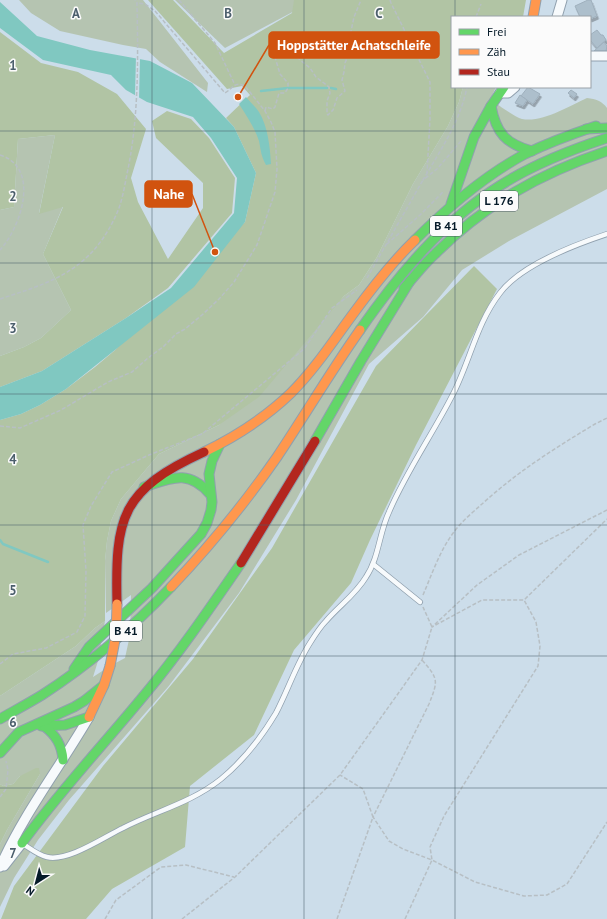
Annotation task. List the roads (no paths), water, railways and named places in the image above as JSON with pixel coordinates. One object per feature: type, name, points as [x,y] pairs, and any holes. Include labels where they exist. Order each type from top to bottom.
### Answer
[{"type":"main road","points":[[533,16],[536,0]]},
{"type":"main road","points":[[451,204],[474,137],[491,106],[502,90]]},
{"type":"main road","points":[[491,106],[494,122],[502,136],[511,144],[532,150]]},
{"type":"main road","name":"L 176","points":[[89,717],[104,685],[110,666],[116,635],[118,604],[116,558],[119,534],[131,505],[144,487],[169,469],[220,444],[258,421],[292,392],[323,356],[392,264],[420,233],[451,204],[490,175],[532,150],[586,129],[607,123]]},
{"type":"main road","name":"L 176","points":[[586,129],[607,128]]},
{"type":"main road","name":"B 41","points":[[0,719],[70,676],[121,636],[160,599],[205,551],[277,456],[331,372],[383,296],[425,247],[445,227],[492,190],[523,172],[561,154],[607,138]]},
{"type":"main road","name":"L 176","points":[[331,372],[433,255],[454,236],[497,202],[544,175],[567,164],[607,151]]},
{"type":"main road","points":[[22,843],[43,814],[166,667],[216,600],[256,541],[377,332],[410,281]]},
{"type":"main road","points":[[70,676],[78,661],[94,641],[153,586],[201,534],[211,512],[212,503],[209,481],[210,468],[212,459],[220,444]]},
{"type":"main road","points":[[144,487],[174,477],[185,478],[201,484],[210,494]]},
{"type":"main road","points":[[1,752],[19,732],[74,707],[104,685]]},
{"type":"main road","points":[[32,726],[65,725],[89,717]]},
{"type":"main road","points":[[44,726],[59,740],[63,760]]},
{"type":"street","points":[[557,16],[562,0]]},
{"type":"street","points":[[591,56],[607,56]]},
{"type":"street","points":[[502,90],[508,93],[514,88]]},
{"type":"street","points":[[0,867],[22,822],[63,760],[89,717]]},
{"type":"street","points":[[0,872],[22,843]]},
{"type":"lane","points":[[22,843],[46,857],[67,856],[131,824],[191,799],[221,779],[239,763],[251,750],[276,712],[306,650],[317,632],[326,620],[361,585],[367,576],[373,564],[387,515],[455,390],[483,319],[501,291],[513,279],[528,269],[584,242],[607,234]]},
{"type":"lane","points":[[373,564],[420,602]]},
{"type":"waterway","points":[[261,91],[288,88],[327,88]]},
{"type":"waterway","points":[[331,88],[336,89]]},
{"type":"waterway","points":[[0,540],[3,544],[48,562]]},
{"type":"place","name":"Hoppstätter Achatschleife","points":[[238,97]]},
{"type":"place","name":"Nahe","points":[[215,252]]}]
